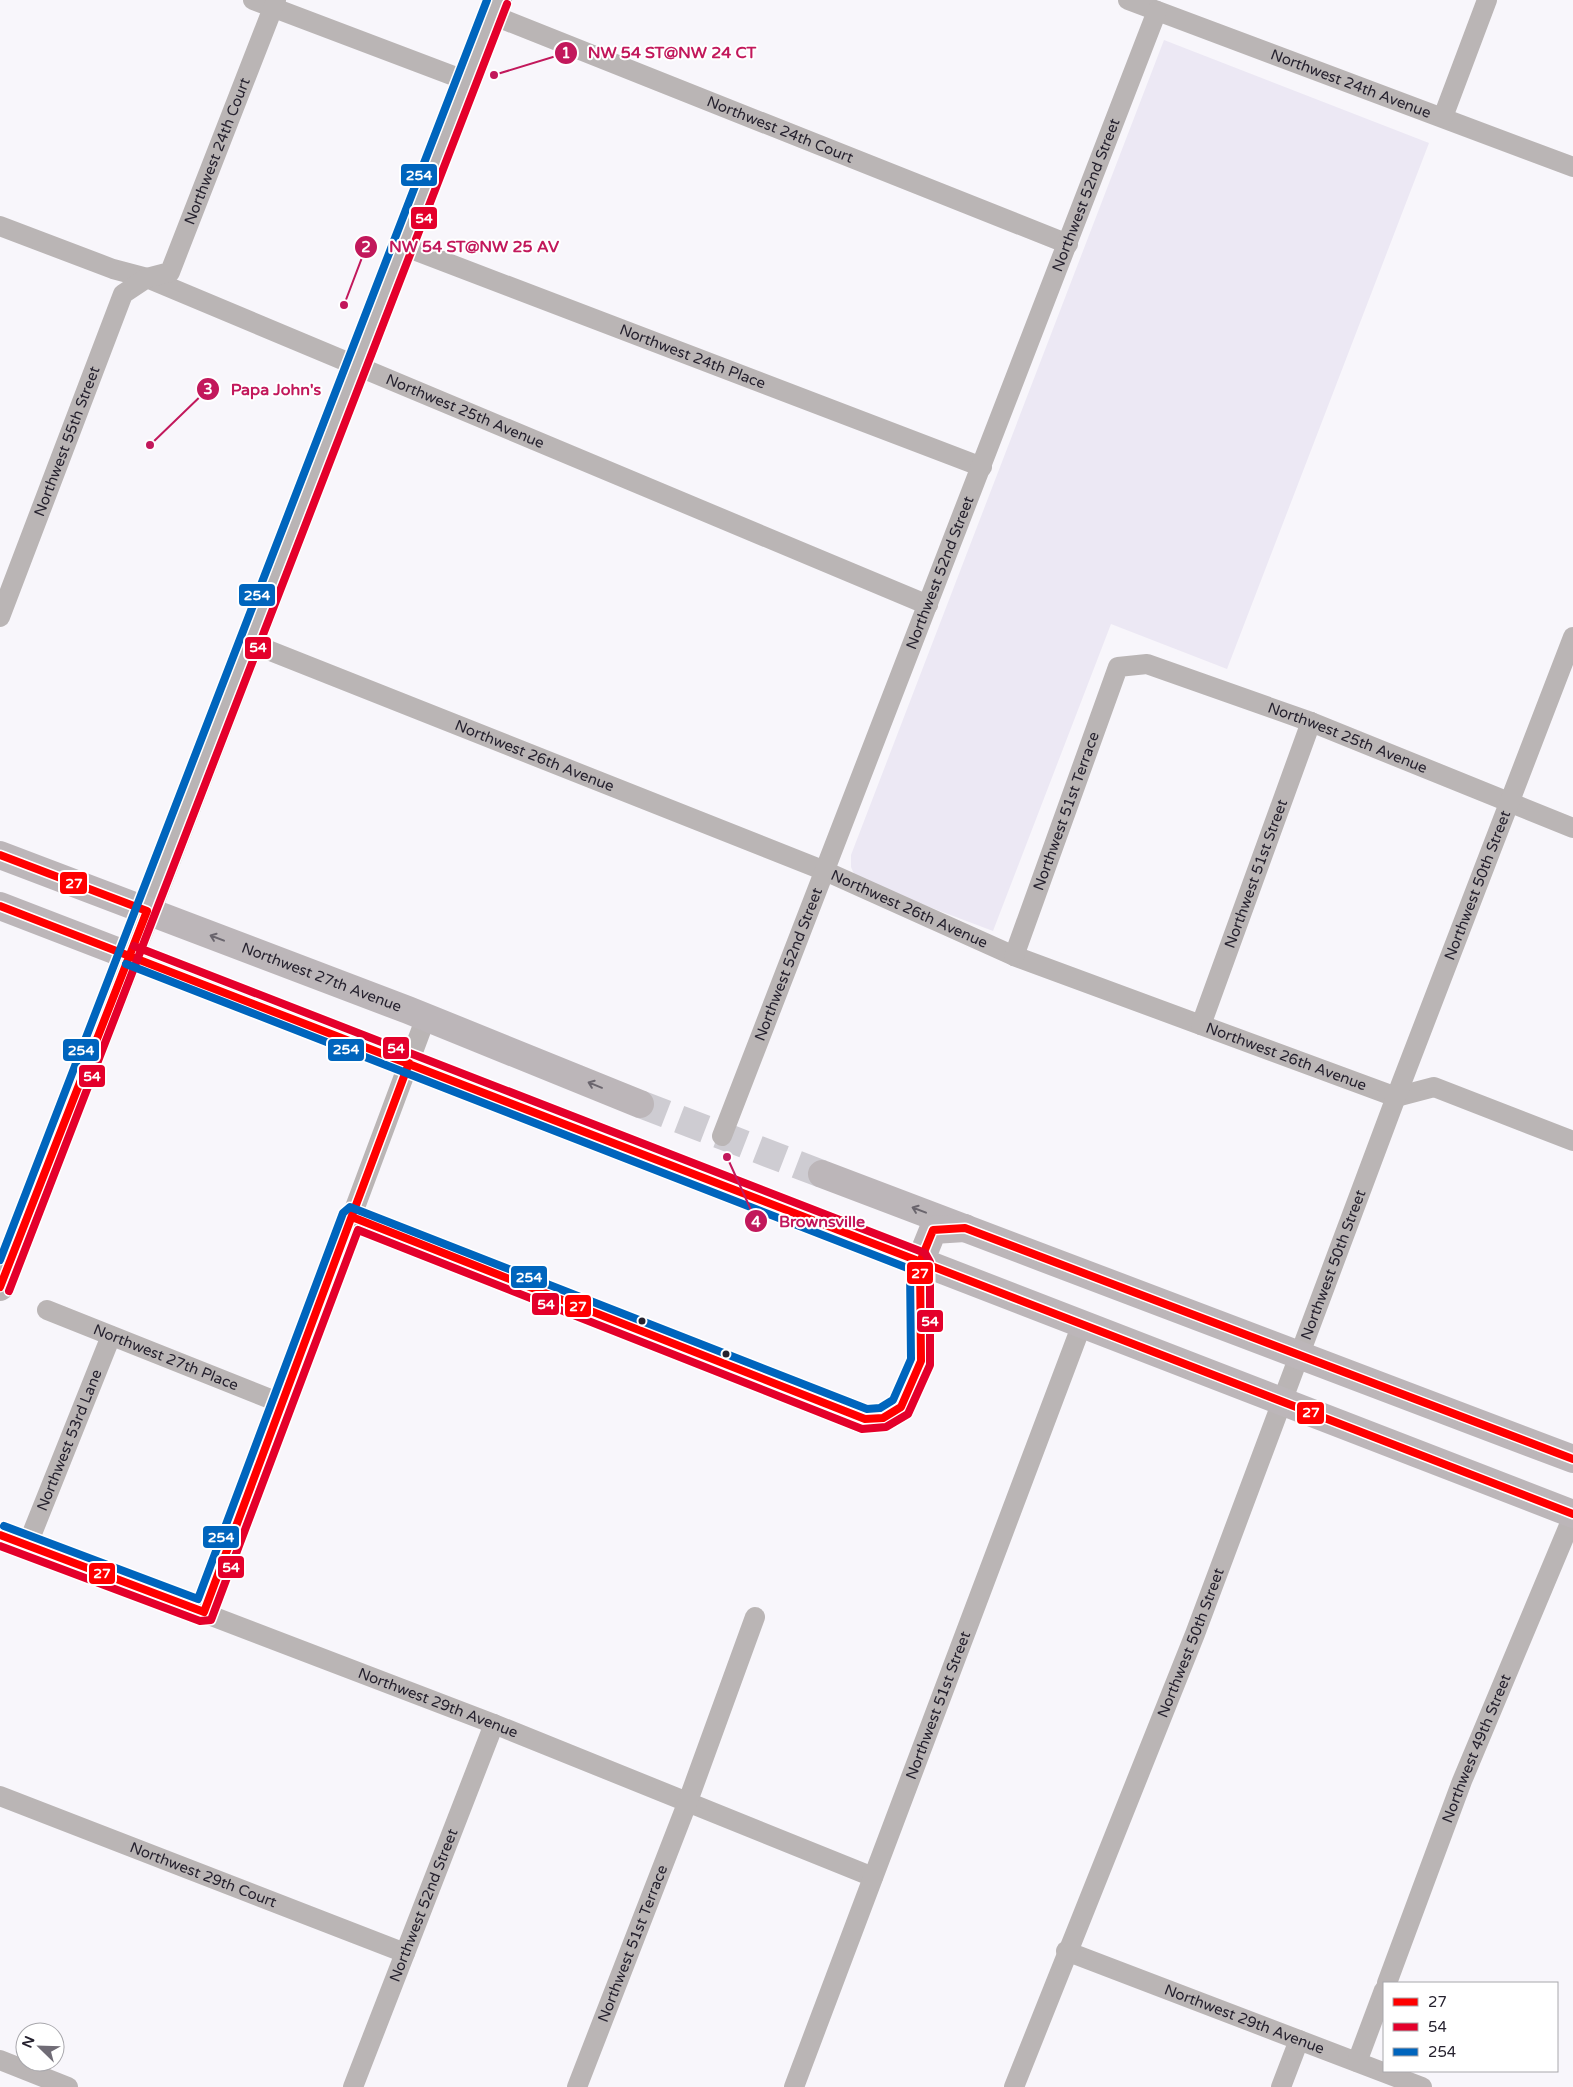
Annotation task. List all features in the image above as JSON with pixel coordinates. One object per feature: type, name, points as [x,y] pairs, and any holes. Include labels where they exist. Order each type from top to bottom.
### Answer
[{"type":"main road","points":[[0,1287],[495,8]]},
{"type":"main road","name":"Northwest 27th Avenue","points":[[0,855],[426,1018],[640,1104]]},
{"type":"main road","points":[[0,906],[625,1147]]},
{"type":"main road","points":[[822,1174],[1573,1459]]},
{"type":"main road","points":[[808,1218],[1573,1515]]},
{"type":"main road","points":[[920,1262],[933,1230],[965,1228]]},
{"type":"street","points":[[253,0],[274,4],[467,81]]},
{"type":"street","name":"Northwest 24th Avenue","points":[[1128,0],[1573,167]]},
{"type":"street","points":[[1443,117],[1487,0]]},
{"type":"street","name":"Northwest 24th Court","points":[[147,278],[170,272],[274,4]]},
{"type":"street","name":"Northwest 24th Court","points":[[495,8],[1068,244]]},
{"type":"street","name":"Northwest 52nd Street","points":[[722,1136],[1157,11]]},
{"type":"street","name":"Northwest 25th Avenue","points":[[0,226],[113,269],[147,278],[928,605]]},
{"type":"street","name":"Northwest 24th Place","points":[[403,246],[982,467]]},
{"type":"street","name":"Northwest 55th Street","points":[[0,617],[123,294],[147,278]]},
{"type":"street","name":"Northwest 50th Street","points":[[1014,2087],[1066,1951],[1195,1634],[1396,1096],[1573,637]]},
{"type":"street","name":"Northwest 26th Avenue","points":[[250,643],[825,871],[1014,956],[1396,1096]]},
{"type":"street","name":"Northwest 25th Avenue","points":[[1118,667],[1147,664],[1312,722],[1573,828]]},
{"type":"street","name":"Northwest 51st Terrace","points":[[1014,956],[1118,667]]},
{"type":"street","name":"Northwest 51st Street","points":[[1201,1025],[1312,722]]},
{"type":"street","points":[[204,1612],[426,1018]]},
{"type":"street","points":[[1396,1096],[1434,1087],[1573,1141]]},
{"type":"street","name":"Northwest 27th Place","points":[[47,1310],[283,1404]]},
{"type":"street","name":"Northwest 51st Street","points":[[794,2087],[1082,1324]]},
{"type":"street","name":"Northwest 53rd Lane","points":[[26,1546],[111,1336]]},
{"type":"street","name":"Northwest 49th Street","points":[[1387,1982],[1462,1781],[1573,1515]]},
{"type":"street","name":"Northwest 29th Avenue","points":[[0,1535],[494,1724],[688,1801],[873,1878]]},
{"type":"street","name":"Northwest 51st Terrace","points":[[577,2087],[688,1801],[755,1617]]},
{"type":"street","name":"Northwest 52nd Street","points":[[353,2087],[494,1724]]},
{"type":"street","name":"Northwest 29th Court","points":[[0,1796],[405,1953]]},
{"type":"street","name":"Northwest 29th Avenue","points":[[1066,1951],[1422,2087]]},
{"type":"street","points":[[1357,2062],[1383,1993]]},
{"type":"street","points":[[1281,2087],[1299,2040]]},
{"type":"street","points":[[0,2060],[68,2087]]},
{"type":"shaded area","points":[[1164,40],[1429,143],[1227,669],[1111,624],[993,931],[863,882],[854,874],[851,867],[851,855]]},
{"type":"tunnel","points":[[640,1104],[822,1174]]},
{"type":"tunnel","points":[[625,1147],[808,1218]]},
{"type":"transit line","name":"254","points":[[0,1260],[487,0]]},
{"type":"transit line","name":"54","points":[[9,1291],[507,4]]},
{"type":"transit line","name":"27","points":[[0,855],[147,911]]},
{"type":"transit line","name":"27","points":[[0,906],[1573,1514]]},
{"type":"transit line","name":"27","points":[[0,1287],[147,911]]},
{"type":"transit line","name":"54","points":[[0,1546],[200,1621],[211,1620],[358,1230],[862,1429],[886,1427],[908,1414],[930,1365],[930,1262],[925,1253],[134,946]]},
{"type":"transit line","name":"254","points":[[4,1526],[198,1599],[343,1213],[350,1207],[867,1409],[880,1408],[893,1400],[911,1359],[910,1269],[126,964]]},
{"type":"transit line","name":"27","points":[[204,1612],[409,1063]]},
{"type":"transit line","name":"27","points":[[352,1217],[865,1419],[883,1418],[901,1407],[921,1361],[920,1262],[933,1230],[965,1228],[1573,1459]]},
{"type":"transit line","name":"27","points":[[0,1535],[204,1612]]},
{"type":"place","name":"NW 54 ST@NW 24 CT","points":[[494,75]]},
{"type":"place","name":"NW 54 ST@NW 25 AV","points":[[344,305]]},
{"type":"place","name":"Papa John's","points":[[150,445]]},
{"type":"place","name":"Brownsville","points":[[727,1157]]}]
